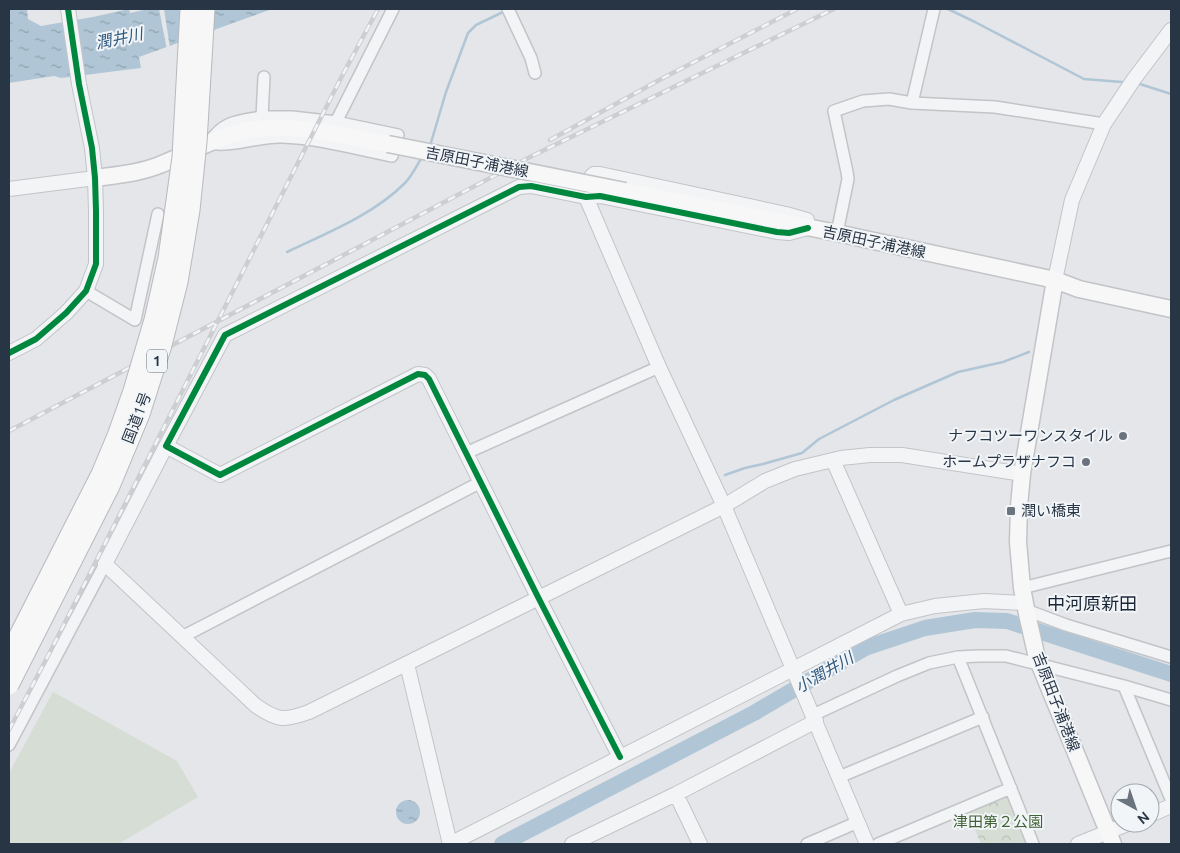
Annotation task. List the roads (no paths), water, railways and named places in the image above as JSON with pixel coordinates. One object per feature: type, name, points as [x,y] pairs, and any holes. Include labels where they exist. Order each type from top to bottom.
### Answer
[{"type":"highway","name":"国道1号","points":[[9,655],[101,474],[133,391],[154,320],[168,258],[182,157],[190,9]]},
{"type":"highway","name":"国道1号","points":[[9,685],[110,486],[140,414],[162,345],[178,282],[190,210],[205,9]]},
{"type":"main road","name":"吉原田子浦港線","points":[[95,178],[161,165],[224,137],[249,130],[279,128],[320,132],[831,232],[1055,280],[1022,474],[1018,542],[1025,604],[1038,661],[1110,838]]},
{"type":"main road","points":[[1055,280],[1081,281],[1171,299]]},
{"type":"main road","points":[[1055,280],[1080,289],[1171,309]]},
{"type":"street","points":[[336,122],[393,9]]},
{"type":"street","points":[[508,9],[531,58],[535,73]]},
{"type":"street","points":[[912,104],[934,9]]},
{"type":"street","points":[[9,353],[36,339],[66,313],[86,291],[96,264],[95,178],[92,148],[79,84],[68,11]]},
{"type":"street","points":[[1055,280],[1072,200],[1104,124],[1134,79],[1171,30]]},
{"type":"street","points":[[262,117],[264,77]]},
{"type":"street","points":[[868,844],[724,506],[659,367],[586,197],[589,179],[594,174],[600,174],[786,214],[805,219],[831,232],[848,179],[834,111],[863,101],[889,99],[912,104],[994,107],[1104,124]]},
{"type":"street","points":[[262,117],[292,117],[336,122],[398,135],[392,156],[293,138],[268,137],[217,145],[209,143],[225,125],[240,120],[262,117]]},
{"type":"street","points":[[9,189],[95,178]]},
{"type":"street","points":[[9,745],[224,335],[519,187],[531,186],[586,197],[600,196],[789,234],[808,228]]},
{"type":"street","points":[[86,291],[135,320],[158,214]]},
{"type":"street","points":[[466,453],[659,367]]},
{"type":"street","points":[[166,446],[220,476],[418,374],[425,375],[429,379],[620,757]]},
{"type":"street","points":[[105,564],[255,705],[264,712],[279,718],[292,718],[309,712],[407,664],[724,506],[765,481],[795,469],[834,460],[870,455],[902,455],[1022,474]]},
{"type":"street","points":[[834,460],[902,614]]},
{"type":"street","points":[[182,636],[481,482]]},
{"type":"street","points":[[1025,604],[1171,551]]},
{"type":"street","points":[[407,664],[450,844],[902,614],[935,606],[984,601],[1025,604],[1066,626],[1171,657]]},
{"type":"street","points":[[572,844],[676,794],[814,718],[897,676],[929,663],[958,657],[1006,656],[1038,661],[1171,700]]},
{"type":"street","points":[[958,657],[1033,844]]},
{"type":"street","points":[[1124,686],[1171,799]]},
{"type":"street","points":[[839,777],[983,717]]},
{"type":"street","points":[[878,844],[1010,788]]},
{"type":"street","points":[[676,794],[700,844]]},
{"type":"street","points":[[807,844],[858,822]]},
{"type":"street","points":[[1078,844],[1110,838]]},
{"type":"water","name":"潤井川","points":[[9,9],[27,9],[28,19],[41,26],[129,9],[130,13],[148,9],[272,9],[139,57],[141,68],[61,78],[54,76],[9,83]]},
{"type":"water","points":[[408,800],[417,803],[420,812],[417,821],[408,824],[399,821],[396,812],[399,803]]},
{"type":"waterway","points":[[948,9],[1084,79],[1122,82]]},
{"type":"waterway","points":[[430,146],[446,92],[468,33],[476,25],[501,13]]},
{"type":"waterway","points":[[1140,84],[1171,94]]},
{"type":"waterway","points":[[287,252],[379,205],[405,183],[422,157]]},
{"type":"waterway","points":[[725,475],[802,453],[819,439],[894,400],[958,372],[1003,362],[1029,352]]},
{"type":"waterway","name":"小潤井川","points":[[502,844],[754,713],[865,648],[925,628],[975,620],[1007,621],[1171,674]]},
{"type":"railway","points":[[9,730],[342,76],[378,9]]},
{"type":"railway","points":[[550,140],[663,78],[797,9]]},
{"type":"railway","points":[[9,431],[530,157],[834,9]]},
{"type":"place","name":"ナフコツーワンスタイル","points":[[1123,436]]},
{"type":"place","name":"ホームプラザナフコ","points":[[1086,462]]},
{"type":"place","name":"潤い橋東","points":[[1011,511]]},
{"type":"district","name":"中河原新田","points":[[1092,604]]},
{"type":"park label","name":"津田第２公園","points":[[998,822]]}]
